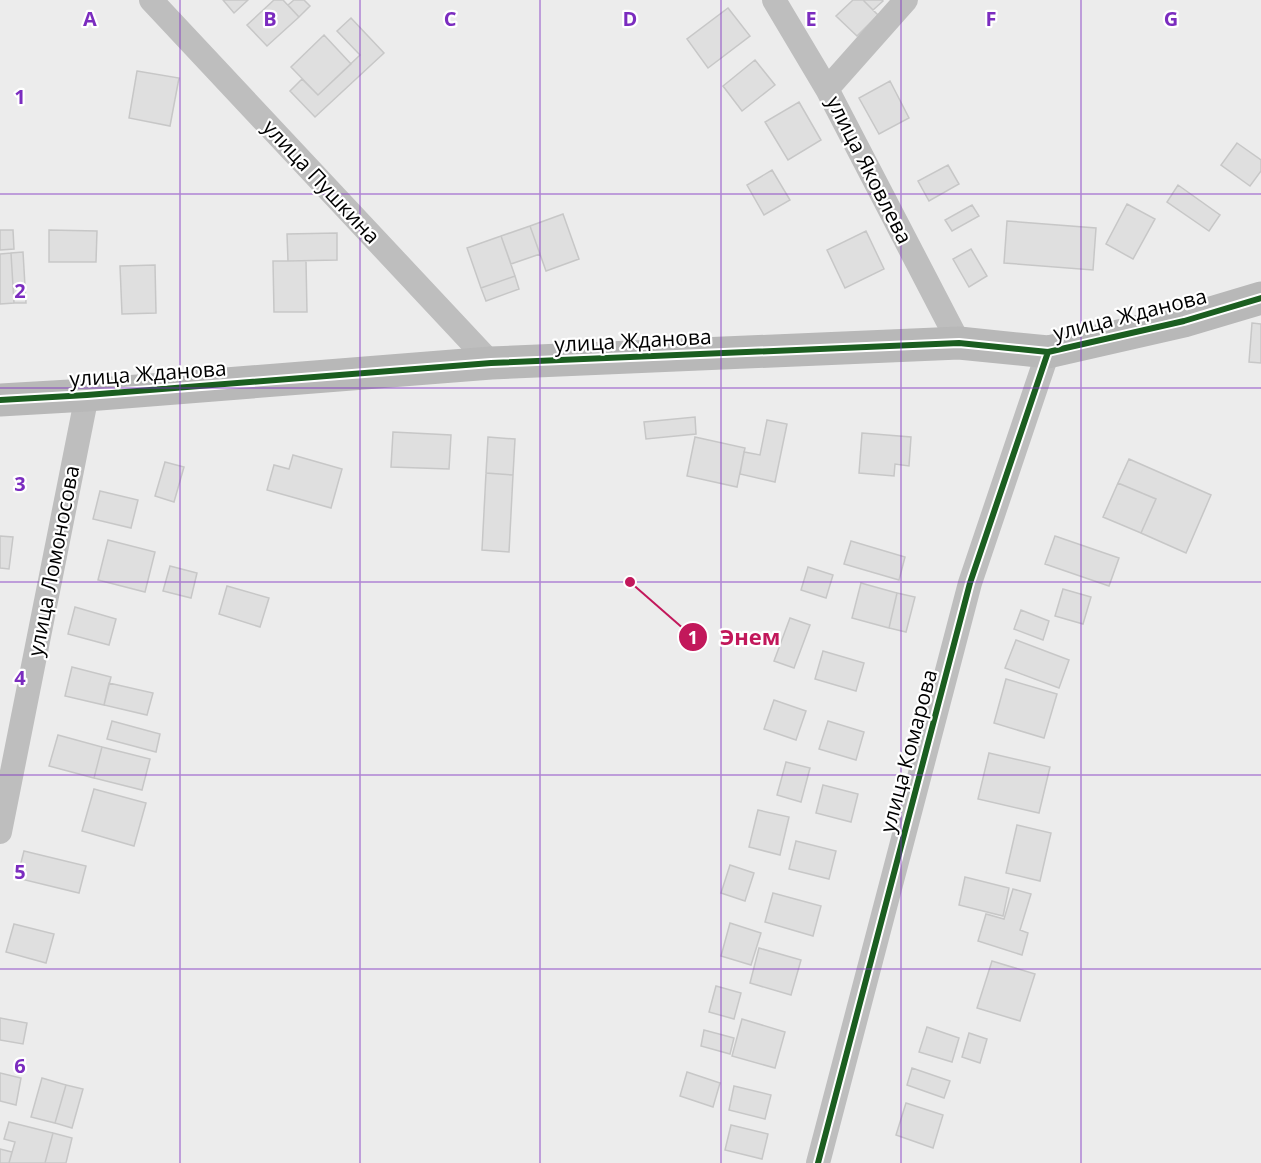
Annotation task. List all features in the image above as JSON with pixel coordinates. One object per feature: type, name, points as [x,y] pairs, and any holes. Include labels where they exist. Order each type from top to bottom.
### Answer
[{"type":"street","name":"улица Пушкина","points":[[151,0],[491,363]]},
{"type":"street","name":"улица Яковлева","points":[[774,0],[827,89],[958,343]]},
{"type":"street","points":[[827,89],[906,0]]},
{"type":"street","name":"улица Жданова","points":[[0,400],[491,363],[958,343],[1048,352],[1184,321],[1261,298]]},
{"type":"street","name":"улица Комарова","points":[[818,1163],[970,583],[1048,352]]},
{"type":"street","name":"улица Ломоносова","points":[[0,832],[87,395]]},
{"type":"shaded area","points":[[0,0],[1261,0],[1261,1163],[0,1163]]},
{"type":"building","points":[[223,0],[248,0],[234,13]]},
{"type":"building","points":[[274,0],[283,0],[299,17],[267,46],[247,25]]},
{"type":"building","points":[[294,0],[304,0],[310,6],[299,17],[288,5]]},
{"type":"building","points":[[853,0],[863,0],[878,15],[857,36],[836,16]]},
{"type":"building","points":[[863,0],[882,0],[883,1],[873,10]]},
{"type":"building","points":[[728,8],[750,36],[708,68],[687,39]]},
{"type":"building","points":[[351,18],[384,53],[315,117],[290,91],[302,79],[318,95],[360,55],[337,31]]},
{"type":"building","points":[[324,35],[351,64],[318,95],[291,67]]},
{"type":"building","points":[[755,60],[775,85],[742,111],[723,86]]},
{"type":"building","points":[[137,71],[179,78],[170,126],[129,118]]},
{"type":"building","points":[[890,81],[909,118],[879,134],[859,98]]},
{"type":"building","points":[[799,102],[821,140],[788,160],[765,122]]},
{"type":"building","points":[[1237,143],[1261,160],[1261,171],[1250,186],[1221,165]]},
{"type":"building","points":[[948,165],[959,184],[929,201],[918,181]]},
{"type":"building","points":[[772,170],[790,200],[764,215],[747,185]]},
{"type":"building","points":[[1178,185],[1220,215],[1209,231],[1167,202]]},
{"type":"building","points":[[1127,204],[1155,219],[1133,259],[1106,244]]},
{"type":"building","points":[[972,205],[979,216],[952,231],[945,220]]},
{"type":"building","points":[[563,214],[579,259],[546,271],[530,226]]},
{"type":"building","points":[[1007,221],[1096,228],[1093,270],[1004,263]]},
{"type":"building","points":[[530,226],[540,254],[511,264],[501,236]]},
{"type":"building","points":[[0,230],[13,230],[14,249],[0,250]]},
{"type":"building","points":[[49,230],[97,231],[96,262],[49,262]]},
{"type":"building","points":[[866,231],[884,269],[845,288],[827,250]]},
{"type":"building","points":[[337,233],[337,260],[288,261],[287,234]]},
{"type":"building","points":[[501,236],[515,276],[481,288],[467,248]]},
{"type":"building","points":[[971,249],[987,276],[969,287],[953,259]]},
{"type":"building","points":[[23,252],[26,303],[14,303],[11,253]]},
{"type":"building","points":[[11,253],[14,303],[0,304],[0,254]]},
{"type":"building","points":[[273,261],[306,261],[307,312],[274,312]]},
{"type":"building","points":[[155,265],[156,313],[122,314],[120,266]]},
{"type":"building","points":[[515,276],[519,289],[486,301],[481,288]]},
{"type":"building","points":[[1252,323],[1261,324],[1261,363],[1249,362]]},
{"type":"building","points":[[695,417],[696,434],[646,439],[644,422]]},
{"type":"building","points":[[767,420],[787,424],[775,482],[740,474],[744,452],[760,455]]},
{"type":"building","points":[[393,432],[451,435],[449,469],[391,467]]},
{"type":"building","points":[[862,433],[911,437],[909,466],[895,464],[894,476],[859,473]]},
{"type":"building","points":[[488,437],[515,439],[513,475],[486,473]]},
{"type":"building","points":[[695,437],[745,448],[737,487],[687,476]]},
{"type":"building","points":[[293,455],[342,469],[331,508],[267,490],[274,465],[289,469]]},
{"type":"building","points":[[1129,459],[1211,495],[1186,553],[1141,533],[1156,499],[1118,483]]},
{"type":"building","points":[[165,462],[184,467],[174,502],[155,496]]},
{"type":"building","points":[[486,473],[513,475],[509,552],[482,550]]},
{"type":"building","points":[[1118,483],[1156,499],[1141,533],[1103,517]]},
{"type":"building","points":[[100,491],[138,500],[131,528],[93,519]]},
{"type":"building","points":[[0,536],[13,537],[9,569],[0,568]]},
{"type":"building","points":[[1055,536],[1119,558],[1109,586],[1045,564]]},
{"type":"building","points":[[108,540],[155,552],[145,592],[98,580]]},
{"type":"building","points":[[851,541],[905,557],[899,580],[844,564]]},
{"type":"building","points":[[170,566],[197,573],[191,598],[163,591]]},
{"type":"building","points":[[808,567],[833,575],[826,598],[801,590]]},
{"type":"building","points":[[861,583],[897,593],[889,628],[852,618]]},
{"type":"building","points":[[227,586],[269,598],[260,627],[219,614]]},
{"type":"building","points":[[1063,589],[1091,597],[1083,624],[1055,616]]},
{"type":"building","points":[[897,593],[915,597],[906,632],[889,628]]},
{"type":"building","points":[[75,607],[116,619],[109,645],[68,634]]},
{"type":"building","points":[[1021,610],[1049,621],[1043,640],[1014,629]]},
{"type":"building","points":[[790,618],[810,625],[794,668],[774,661]]},
{"type":"building","points":[[1016,640],[1069,660],[1059,688],[1005,668]]},
{"type":"building","points":[[823,651],[864,663],[856,691],[815,679]]},
{"type":"building","points":[[72,667],[111,677],[104,705],[65,696]]},
{"type":"building","points":[[1006,679],[1057,694],[1044,738],[994,723]]},
{"type":"building","points":[[109,683],[153,693],[147,715],[104,705]]},
{"type":"building","points":[[774,700],[806,711],[796,740],[764,729]]},
{"type":"building","points":[[112,721],[160,734],[156,752],[107,739]]},
{"type":"building","points":[[828,721],[864,732],[856,760],[819,749]]},
{"type":"building","points":[[58,735],[102,747],[94,778],[49,766]]},
{"type":"building","points":[[102,747],[150,759],[142,790],[94,778]]},
{"type":"building","points":[[989,753],[1050,767],[1039,813],[978,799]]},
{"type":"building","points":[[786,762],[810,768],[801,802],[777,795]]},
{"type":"building","points":[[823,785],[858,794],[851,822],[816,813]]},
{"type":"building","points":[[94,789],[146,803],[134,846],[82,831]]},
{"type":"building","points":[[758,810],[789,817],[780,855],[749,847]]},
{"type":"building","points":[[1017,825],[1051,833],[1040,881],[1006,873]]},
{"type":"building","points":[[796,841],[836,851],[829,879],[789,869]]},
{"type":"building","points":[[24,851],[86,866],[79,893],[17,878]]},
{"type":"building","points":[[730,865],[754,873],[745,901],[721,893]]},
{"type":"building","points":[[965,877],[1009,888],[1003,916],[959,905]]},
{"type":"building","points":[[1013,889],[1031,894],[1020,930],[1028,933],[1022,955],[978,941],[986,914],[1004,919]]},
{"type":"building","points":[[773,893],[821,906],[813,936],[765,922]]},
{"type":"building","points":[[730,923],[761,933],[751,965],[721,956]]},
{"type":"building","points":[[14,924],[54,934],[46,963],[6,952]]},
{"type":"building","points":[[759,948],[801,960],[791,995],[750,983]]},
{"type":"building","points":[[992,961],[1035,974],[1020,1021],[977,1008]]},
{"type":"building","points":[[716,986],[741,993],[734,1019],[709,1012]]},
{"type":"building","points":[[0,1018],[27,1023],[23,1044],[0,1040]]},
{"type":"building","points":[[742,1019],[785,1032],[775,1068],[732,1056]]},
{"type":"building","points":[[927,1027],[959,1038],[952,1062],[919,1052]]},
{"type":"building","points":[[704,1030],[734,1038],[730,1054],[701,1046]]},
{"type":"building","points":[[969,1033],[987,1039],[980,1063],[962,1057]]},
{"type":"building","points":[[912,1068],[950,1081],[944,1098],[907,1085]]},
{"type":"building","points":[[687,1072],[720,1083],[713,1107],[680,1096]]},
{"type":"building","points":[[0,1073],[21,1078],[16,1105],[0,1101]]},
{"type":"building","points":[[42,1078],[66,1085],[55,1123],[31,1117]]},
{"type":"building","points":[[66,1085],[83,1089],[72,1128],[55,1123]]},
{"type":"building","points":[[734,1086],[771,1095],[765,1119],[729,1110]]},
{"type":"building","points":[[906,1103],[943,1115],[933,1148],[896,1135]]},
{"type":"building","points":[[9,1122],[53,1133],[45,1163],[9,1163],[15,1142],[4,1139]]},
{"type":"building","points":[[731,1125],[768,1134],[762,1159],[725,1150]]},
{"type":"building","points":[[53,1133],[72,1138],[66,1163],[45,1163]]},
{"type":"building","points":[[0,1149],[12,1152],[9,1163],[0,1163]]},
{"type":"cycle path","points":[[0,400],[491,363],[959,343],[1048,352],[1184,321],[1261,298]]},
{"type":"cycle path","points":[[818,1163],[970,583],[1048,352]]},
{"type":"place","name":"Энем","points":[[630,582]]}]
